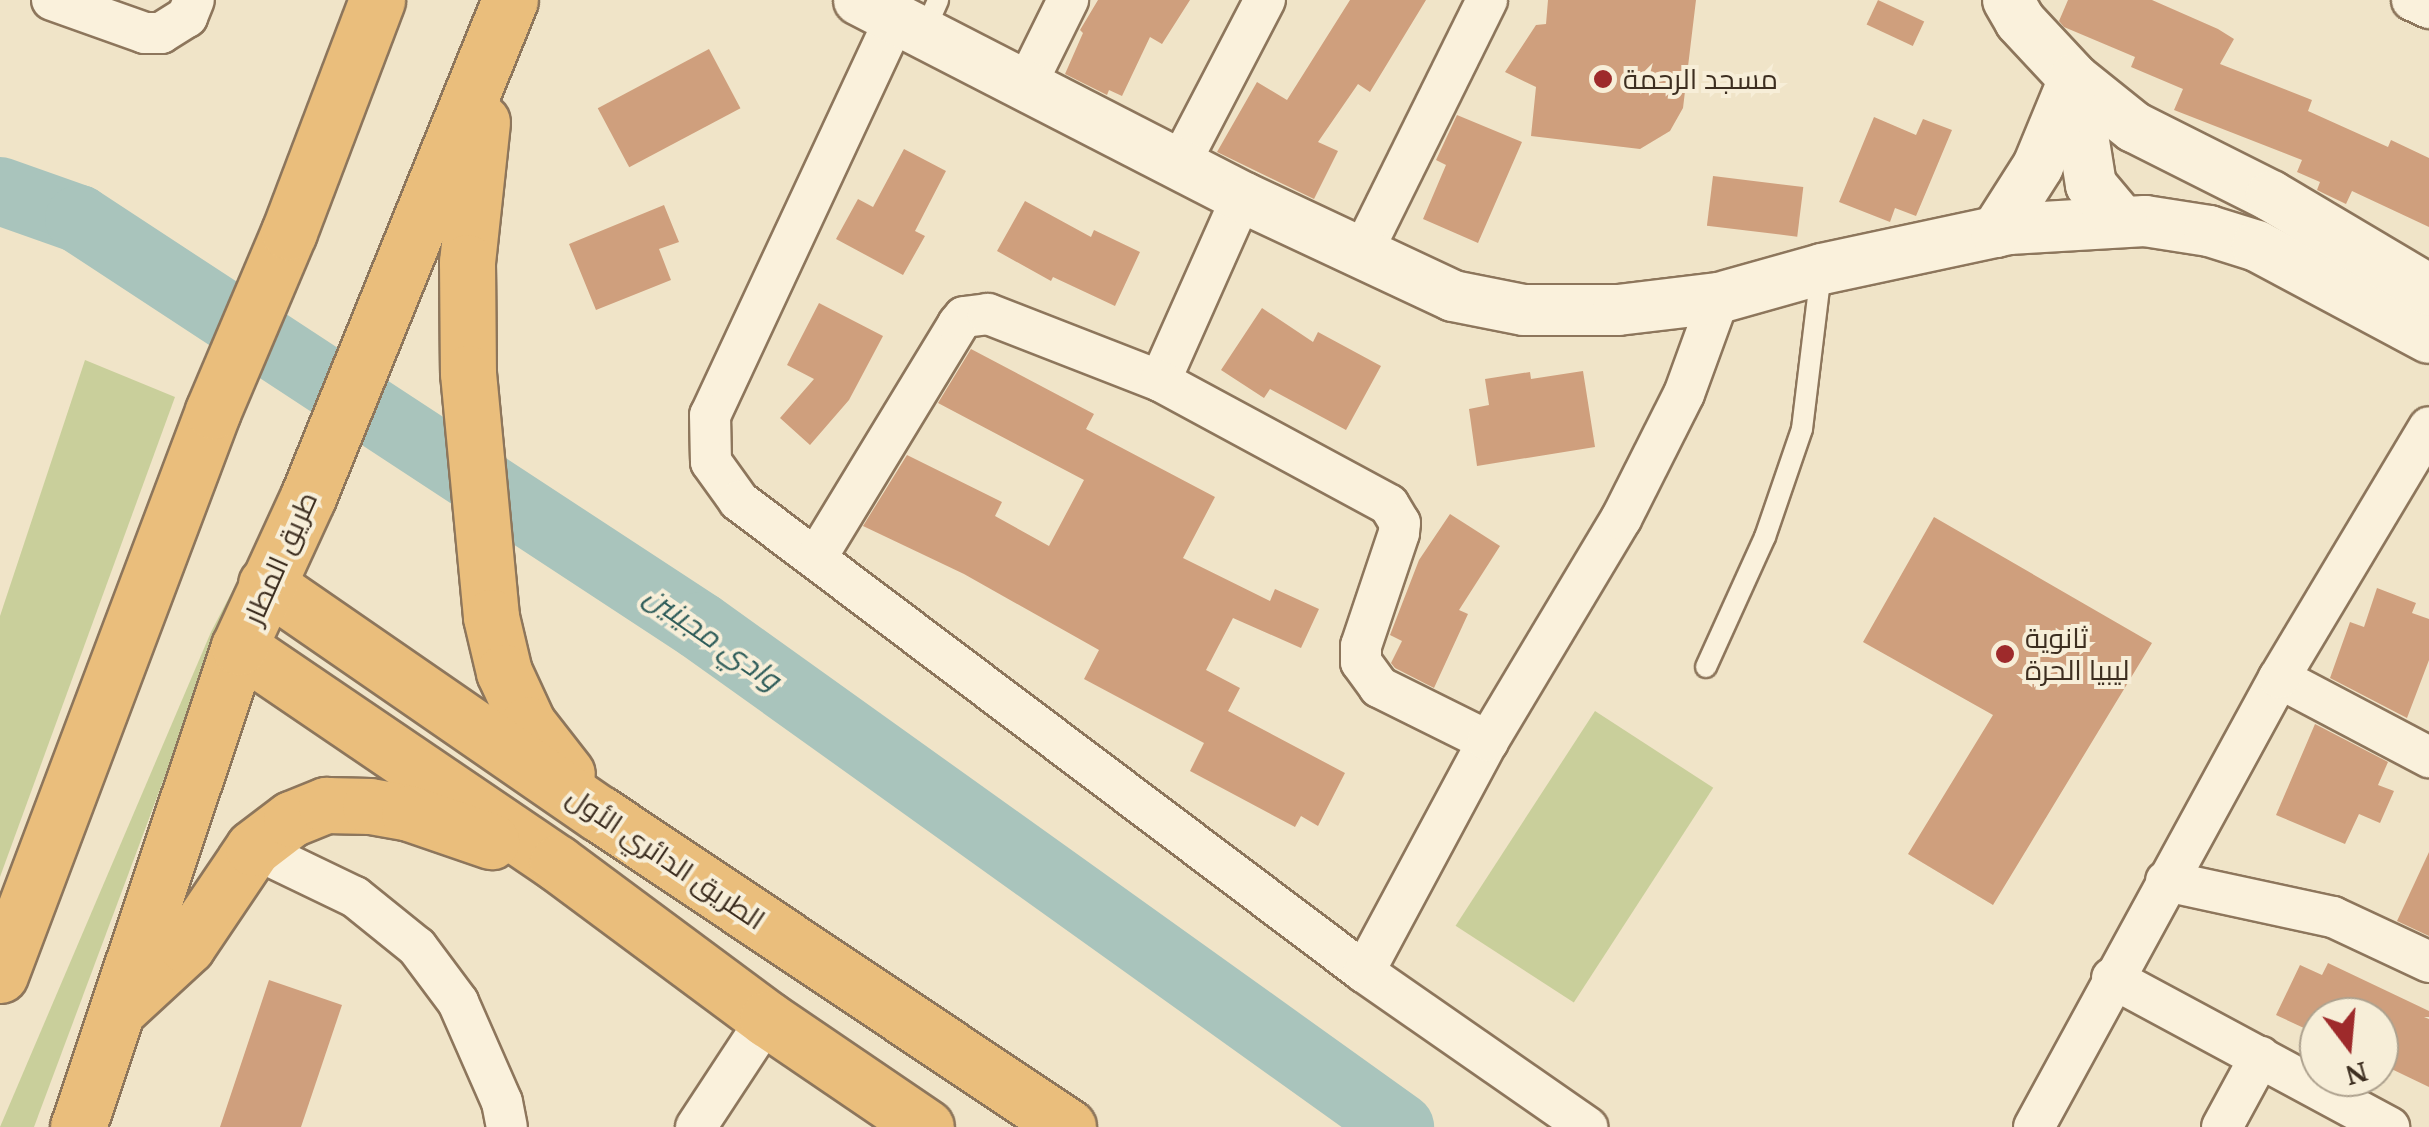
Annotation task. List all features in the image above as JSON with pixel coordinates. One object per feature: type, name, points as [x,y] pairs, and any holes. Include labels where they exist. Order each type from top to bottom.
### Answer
[{"type":"highway","points":[[0,975],[213,411],[289,232],[377,0]]},
{"type":"highway","points":[[502,25],[472,194],[468,374],[491,617],[504,672],[528,724],[600,814]]},
{"type":"highway","name":"طريق المطار","points":[[78,1127],[240,647],[308,497],[502,25]]},
{"type":"highway","name":"الطريق الدائري الأول","points":[[266,584],[600,814],[1068,1127]]},
{"type":"highway","points":[[240,647],[557,864],[767,1018],[926,1127]]},
{"type":"highway","points":[[115,1013],[187,946],[253,848],[291,818],[326,805],[370,806],[409,813],[557,864]]},
{"type":"street","points":[[52,0],[145,32],[160,33],[187,17],[194,0]]},
{"type":"street","points":[[1027,83],[1068,0]]},
{"type":"street","points":[[1180,163],[1265,0]]},
{"type":"street","points":[[1362,253],[1487,0]]},
{"type":"street","points":[[2008,0],[2020,21],[2074,79],[2134,127],[2272,196],[2429,290]]},
{"type":"street","points":[[2412,0],[2429,8]]},
{"type":"street","points":[[1587,1127],[1364,972],[739,501],[711,462],[710,415],[904,13],[1242,196],[1453,296],[1524,310],[1618,310],[1719,298],[1822,268],[1996,232],[2144,220],[2209,230],[2257,246],[2429,338]]},
{"type":"street","points":[[2074,79],[2091,185],[2122,222]]},
{"type":"street","points":[[1996,232],[2038,166],[2074,79]]},
{"type":"street","points":[[1160,380],[1242,196]]},
{"type":"street","points":[[1364,972],[1488,741],[1621,519],[1684,394],[1719,298]]},
{"type":"street","points":[[816,558],[964,317],[988,314],[1160,380],[1389,504],[1400,523],[1399,533],[1361,646],[1361,662],[1379,687],[1488,741]]},
{"type":"street","points":[[2034,1127],[2278,678],[2417,477],[2429,427]]},
{"type":"street","points":[[2278,678],[2429,757]]},
{"type":"street","points":[[253,848],[355,897],[417,947],[458,1002],[502,1102],[506,1127]]},
{"type":"street","points":[[2166,880],[2333,917],[2429,962]]},
{"type":"street","points":[[2112,978],[2388,1127]]},
{"type":"street","points":[[696,1127],[767,1018]]},
{"type":"street","points":[[2222,1127],[2260,1058]]},
{"type":"lane","points":[[1706,667],[1765,537],[1802,429],[1822,268]]},
{"type":"green space","points":[[85,360],[175,397],[0,877],[0,616]]},
{"type":"green space","points":[[238,580],[34,1127],[0,1127],[211,632]]},
{"type":"green space","points":[[1595,711],[1713,788],[1574,1002],[1456,926]]},
{"type":"building","points":[[1098,0],[1190,0],[1162,44],[1150,37],[1122,96],[1109,90],[1107,95],[1065,74],[1083,33],[1080,30]]},
{"type":"building","points":[[1350,0],[1426,0],[1370,92],[1358,84],[1318,142],[1338,151],[1314,199],[1217,152],[1257,82],[1287,100]]},
{"type":"building","name":"مسجد الرحمة","points":[[1548,0],[1696,0],[1683,108],[1670,131],[1640,149],[1531,136],[1536,87],[1505,72],[1536,25],[1546,24]]},
{"type":"building","points":[[1878,0],[1924,22],[1913,46],[1867,24]]},
{"type":"building","points":[[2068,0],[2152,0],[2234,39],[2220,64],[2312,100],[2308,111],[2388,147],[2391,140],[2429,158],[2429,227],[2352,191],[2346,204],[2317,190],[2320,182],[2297,172],[2302,160],[2174,110],[2183,89],[2131,67],[2135,57],[2064,27],[2059,21]]},
{"type":"building","points":[[709,49],[740,108],[629,167],[598,108]]},
{"type":"building","points":[[1457,115],[1522,142],[1478,243],[1423,219],[1446,165],[1436,160]]},
{"type":"building","points":[[1874,117],[1916,135],[1923,119],[1952,130],[1916,216],[1895,208],[1890,222],[1839,202]]},
{"type":"building","points":[[904,149],[946,171],[915,231],[925,236],[903,275],[836,239],[858,199],[873,207]]},
{"type":"building","points":[[1713,176],[1803,187],[1797,237],[1707,226]]},
{"type":"building","points":[[1025,201],[1091,237],[1094,230],[1140,252],[1115,306],[1053,277],[1051,281],[997,251]]},
{"type":"building","points":[[664,205],[679,242],[659,249],[671,280],[596,310],[569,244]]},
{"type":"building","points":[[819,303],[883,336],[849,400],[810,445],[780,418],[814,379],[787,365]]},
{"type":"building","points":[[1262,308],[1313,342],[1318,332],[1381,366],[1346,430],[1270,389],[1264,398],[1221,370]]},
{"type":"building","points":[[971,349],[1094,414],[1086,429],[1215,497],[1183,558],[1270,601],[1275,589],[1319,609],[1301,648],[1233,618],[1206,670],[1240,688],[1228,711],[1345,773],[1318,826],[1301,816],[1295,827],[1190,771],[1204,743],[1084,679],[1099,650],[964,574],[863,526],[907,455],[1002,502],[995,516],[1049,546],[1084,480],[938,403]]},
{"type":"building","points":[[1583,371],[1595,447],[1477,466],[1469,409],[1489,405],[1485,379],[1530,372],[1531,379]]},
{"type":"building","points":[[1450,514],[1500,546],[1459,610],[1468,614],[1434,688],[1395,668],[1391,663],[1402,641],[1390,635],[1419,560]]},
{"type":"building","points":[[1934,517],[2152,643],[1993,905],[1908,854],[1993,715],[1863,642]]},
{"type":"building","points":[[2377,588],[2416,603],[2412,613],[2429,619],[2429,660],[2407,718],[2330,678],[2350,622],[2364,627]]},
{"type":"building","points":[[2315,724],[2388,762],[2378,785],[2394,791],[2380,823],[2359,814],[2345,844],[2276,815]]},
{"type":"building","points":[[2429,852],[2429,936],[2397,921]]},
{"type":"building","points":[[2328,963],[2429,1011],[2429,1017],[2424,1017],[2429,1019],[2429,1087],[2399,1073],[2399,997],[2299,997],[2299,1026],[2276,1015],[2300,965],[2322,975]]},
{"type":"building","points":[[269,980],[342,1005],[301,1127],[220,1127]]},
{"type":"waterway","name":"وادي مجينين","points":[[0,191],[79,219],[700,626],[1400,1127]]},
{"type":"place","name":"مسجد الرحمة","points":[[1603,79]]},
{"type":"place","name":"ثانوية ليبيا الحرة","points":[[2005,654]]}]
